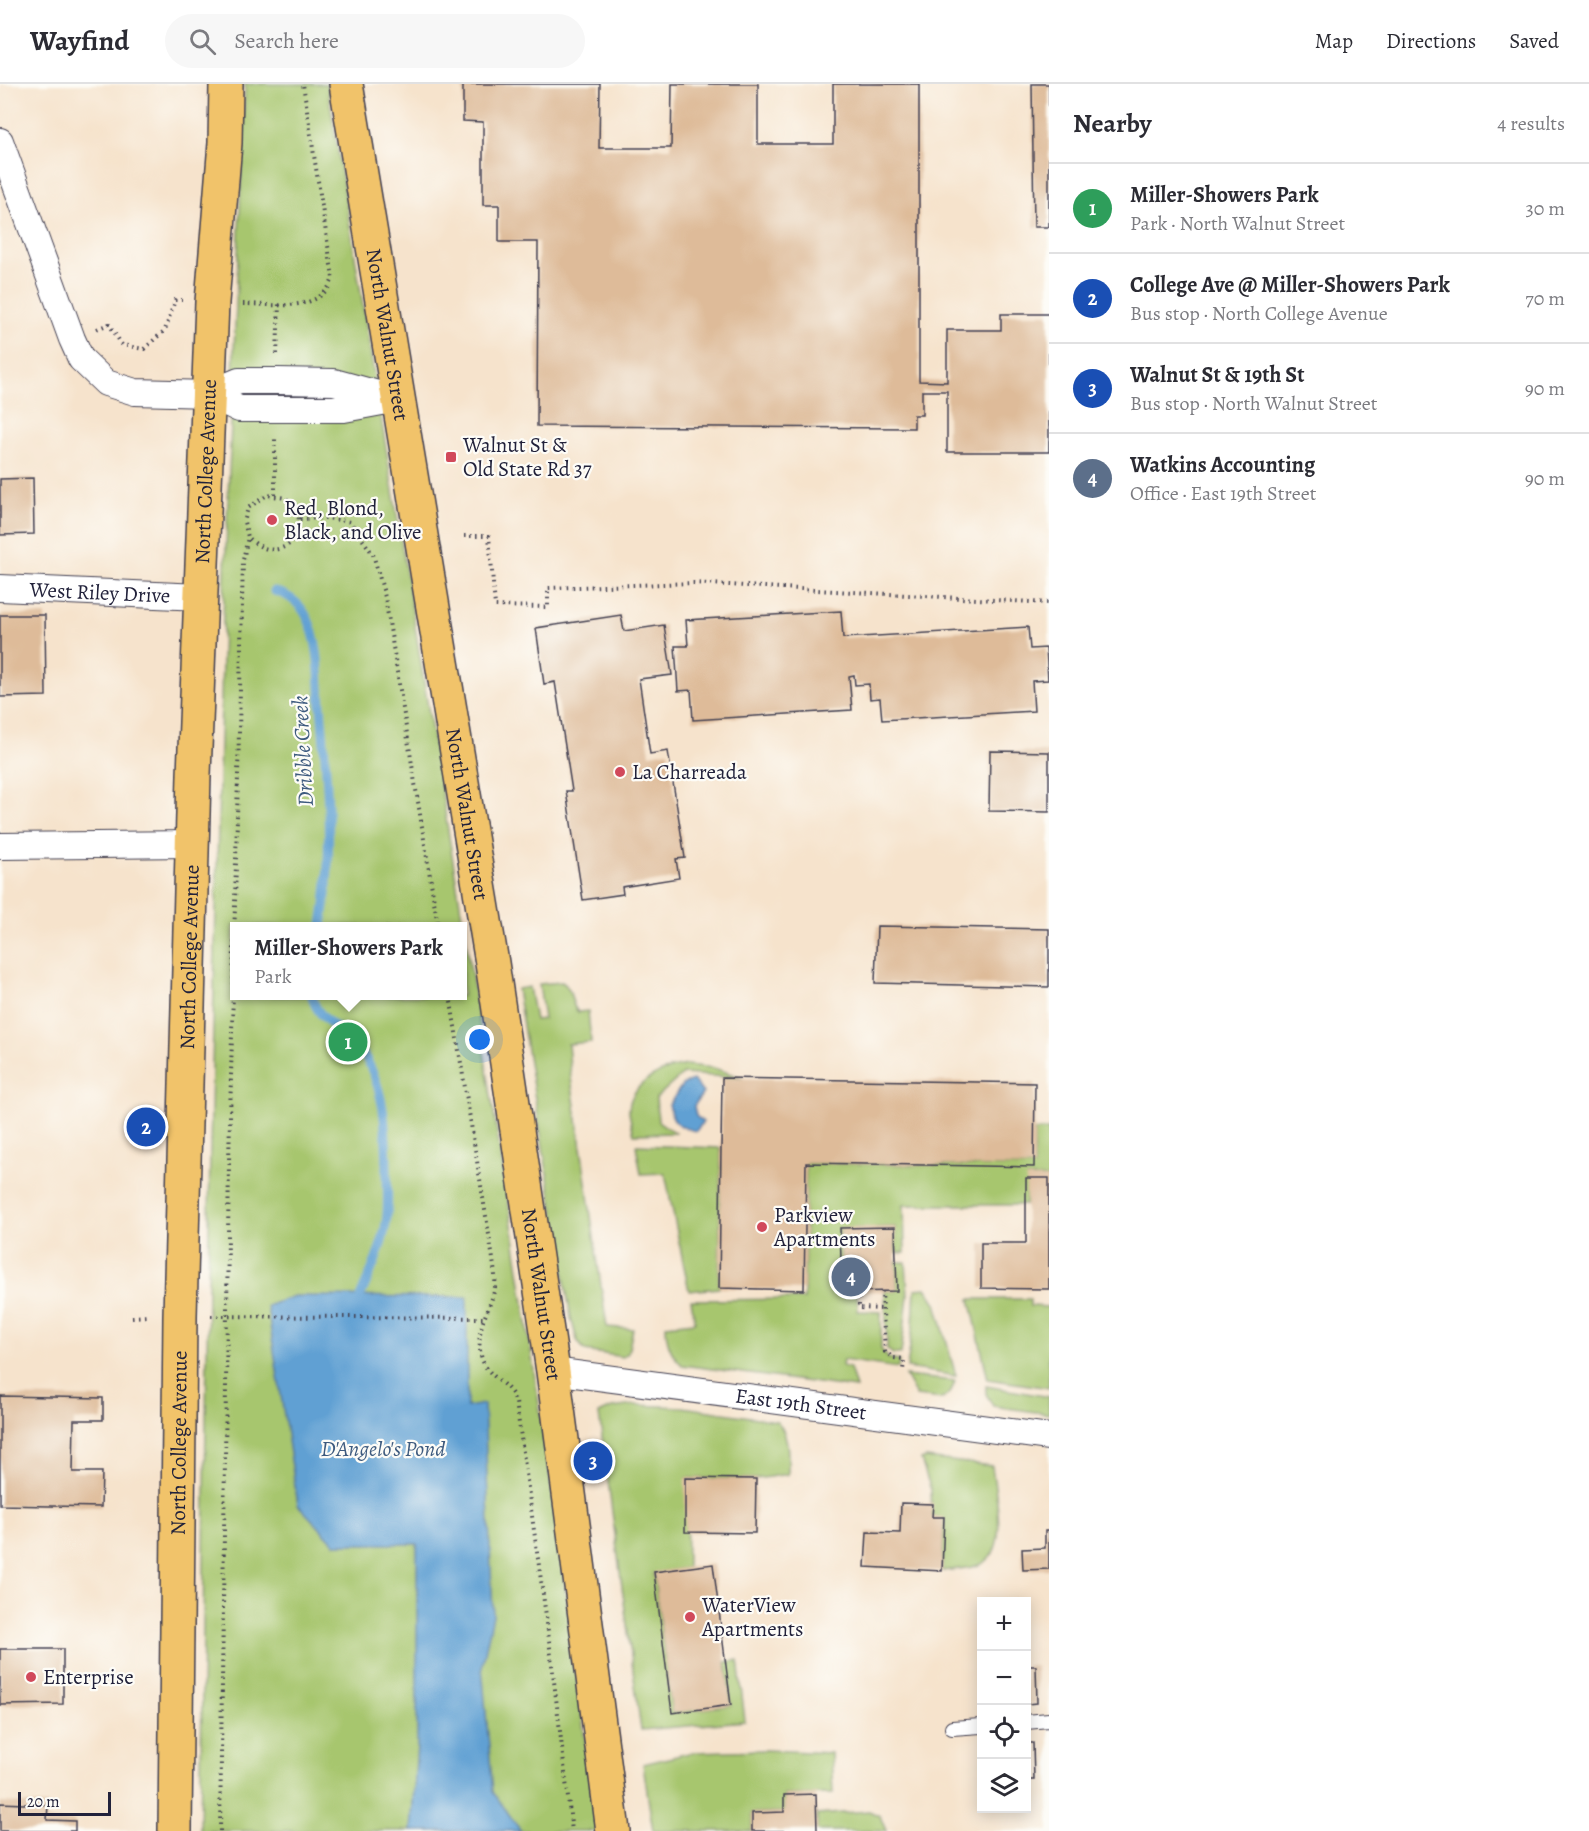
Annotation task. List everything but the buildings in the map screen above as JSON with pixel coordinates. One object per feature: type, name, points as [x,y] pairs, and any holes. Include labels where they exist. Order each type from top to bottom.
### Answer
[{"type":"main road","name":"North College Avenue","points":[[175,1831],[180,1299],[200,597],[212,302],[225,143],[226,84]]},
{"type":"main road","name":"North Walnut Street","points":[[346,84],[490,951],[554,1371],[613,1831]]},
{"type":"street","points":[[0,141],[72,339],[81,359],[106,383],[135,392],[208,394],[239,409],[344,409],[398,399]]},
{"type":"street","name":"West Riley Drive","points":[[0,588],[200,597]]},
{"type":"street","points":[[0,846],[193,844]]},
{"type":"street","name":"East 19th Street","points":[[554,1371],[1049,1437]]},
{"type":"lane","points":[[1031,1722],[1049,1720]]},
{"type":"lane","points":[[952,1728],[977,1726]]},
{"type":"path","points":[[72,339],[109,324],[122,345],[144,349],[165,330],[175,300],[297,304],[317,299],[325,292],[333,278],[303,84]]},
{"type":"path","points":[[277,357],[279,303]]},
{"type":"path","points":[[275,432],[275,495]]},
{"type":"path","points":[[233,922],[243,560],[248,537],[244,522],[248,508],[260,498],[275,495],[292,502],[300,519],[298,535],[292,543],[278,550],[261,548],[248,537]]},
{"type":"path","points":[[300,519],[327,518],[350,522],[374,554],[385,597],[437,922]]},
{"type":"path","points":[[464,536],[489,536],[495,606],[548,607],[548,588],[693,583],[1049,603]]},
{"type":"path","points":[[220,1831],[232,1000]]},
{"type":"path","points":[[451,1000],[493,1259],[495,1288],[483,1318],[480,1333],[482,1360],[486,1367],[510,1389],[516,1402],[549,1634],[572,1831]]},
{"type":"path","points":[[882,1291],[885,1352],[904,1359],[903,1371]]},
{"type":"path","points":[[859,1292],[859,1308],[882,1309]]},
{"type":"path","points":[[227,1316],[483,1318]]},
{"type":"green space","points":[[245,84],[327,84],[463,922],[230,922],[230,1000],[467,1000],[467,947],[556,1518],[597,1831],[200,1831],[210,1150],[223,619]]},
{"type":"green space","points":[[562,982],[568,988],[573,1005],[578,1012],[588,1011],[591,1042],[568,1044],[571,1078],[607,1327],[633,1329],[628,1353],[623,1357],[585,1351],[577,1340],[571,1318],[517,989],[529,987],[535,1020],[544,1019],[539,984]]},
{"type":"green space","points":[[687,1065],[714,1068],[743,1078],[683,1074],[656,1098],[658,1121],[675,1133],[634,1134],[629,1109],[636,1091],[650,1078],[669,1069]]},
{"type":"green space","points":[[1049,1130],[1049,1178],[1027,1178],[1026,1205],[904,1205],[905,1253],[896,1253],[895,1227],[840,1229],[842,1292],[857,1292],[858,1311],[881,1312],[881,1349],[888,1358],[899,1361],[898,1368],[843,1360],[842,1366],[850,1368],[856,1388],[682,1365],[674,1356],[668,1342],[666,1325],[695,1322],[691,1300],[804,1299],[806,1163],[1034,1167],[1034,1131]]},
{"type":"green space","points":[[636,1145],[721,1148],[719,1288],[689,1291],[665,1173],[641,1174]]},
{"type":"green space","points":[[896,1262],[906,1262],[908,1296],[901,1354],[893,1354],[887,1349],[885,1291],[897,1291]]},
{"type":"green space","points":[[926,1288],[936,1303],[956,1376],[907,1368],[915,1289]]},
{"type":"green space","points":[[970,1299],[1030,1299],[1030,1306],[1049,1307],[1049,1388],[988,1379]]},
{"type":"green space","points":[[905,1376],[955,1381],[951,1392],[942,1399],[916,1396]]},
{"type":"green space","points":[[986,1386],[1049,1397],[1049,1414],[993,1406],[986,1394]]},
{"type":"green space","points":[[635,1405],[683,1407],[777,1421],[784,1433],[788,1474],[756,1479],[686,1478],[687,1568],[654,1573],[672,1713],[731,1705],[726,1662],[738,1660],[745,1721],[641,1730],[599,1414],[612,1408]]},
{"type":"green space","points":[[926,1458],[992,1466],[998,1506],[998,1536],[995,1549],[989,1559],[979,1565],[942,1571],[944,1518],[932,1517],[931,1490],[921,1460]]},
{"type":"green space","points":[[765,1750],[831,1753],[833,1794],[784,1795],[784,1812],[752,1813],[752,1831],[653,1831],[643,1764],[693,1752]]},
{"type":"green space","points":[[869,1811],[880,1816],[886,1831],[817,1831],[817,1815]]},
{"type":"water","points":[[693,1080],[703,1093],[694,1106],[696,1116],[703,1122],[696,1131],[684,1128],[677,1123],[669,1105],[682,1085]]},
{"type":"water","name":"D'Angelo's Pond","points":[[294,1296],[467,1297],[467,1407],[484,1404],[493,1615],[482,1667],[493,1792],[521,1831],[411,1831],[417,1746],[417,1544],[335,1544],[298,1505],[267,1306]]},
{"type":"waterway","name":"Dribble Creek","points":[[274,591],[290,598],[302,609],[312,629],[317,651],[329,844],[323,922]]},
{"type":"waterway","name":"Dribble Creek","points":[[313,1000],[325,1019],[360,1049],[375,1077],[385,1121],[387,1216],[379,1252],[360,1297]]},
{"type":"place","name":"Walnut St & Old State Rd 37","points":[[451,457]]},
{"type":"place","name":"Red, Blond, Black, and Olive","points":[[272,520]]},
{"type":"place","name":"La Charreada","points":[[620,772]]},
{"type":"place","name":"Miller-Showers Park","points":[[348,1042]]},
{"type":"place","name":"College Ave @ Miller-Showers Park","points":[[146,1127]]},
{"type":"place","name":"Parkview Apartments","points":[[762,1227]]},
{"type":"place","name":"Watkins Accounting","points":[[851,1277]]},
{"type":"place","name":"Walnut St & 19th St","points":[[593,1461]]},
{"type":"place","name":"WaterView Apartments","points":[[690,1617]]},
{"type":"place","name":"Enterprise","points":[[31,1677]]}]
